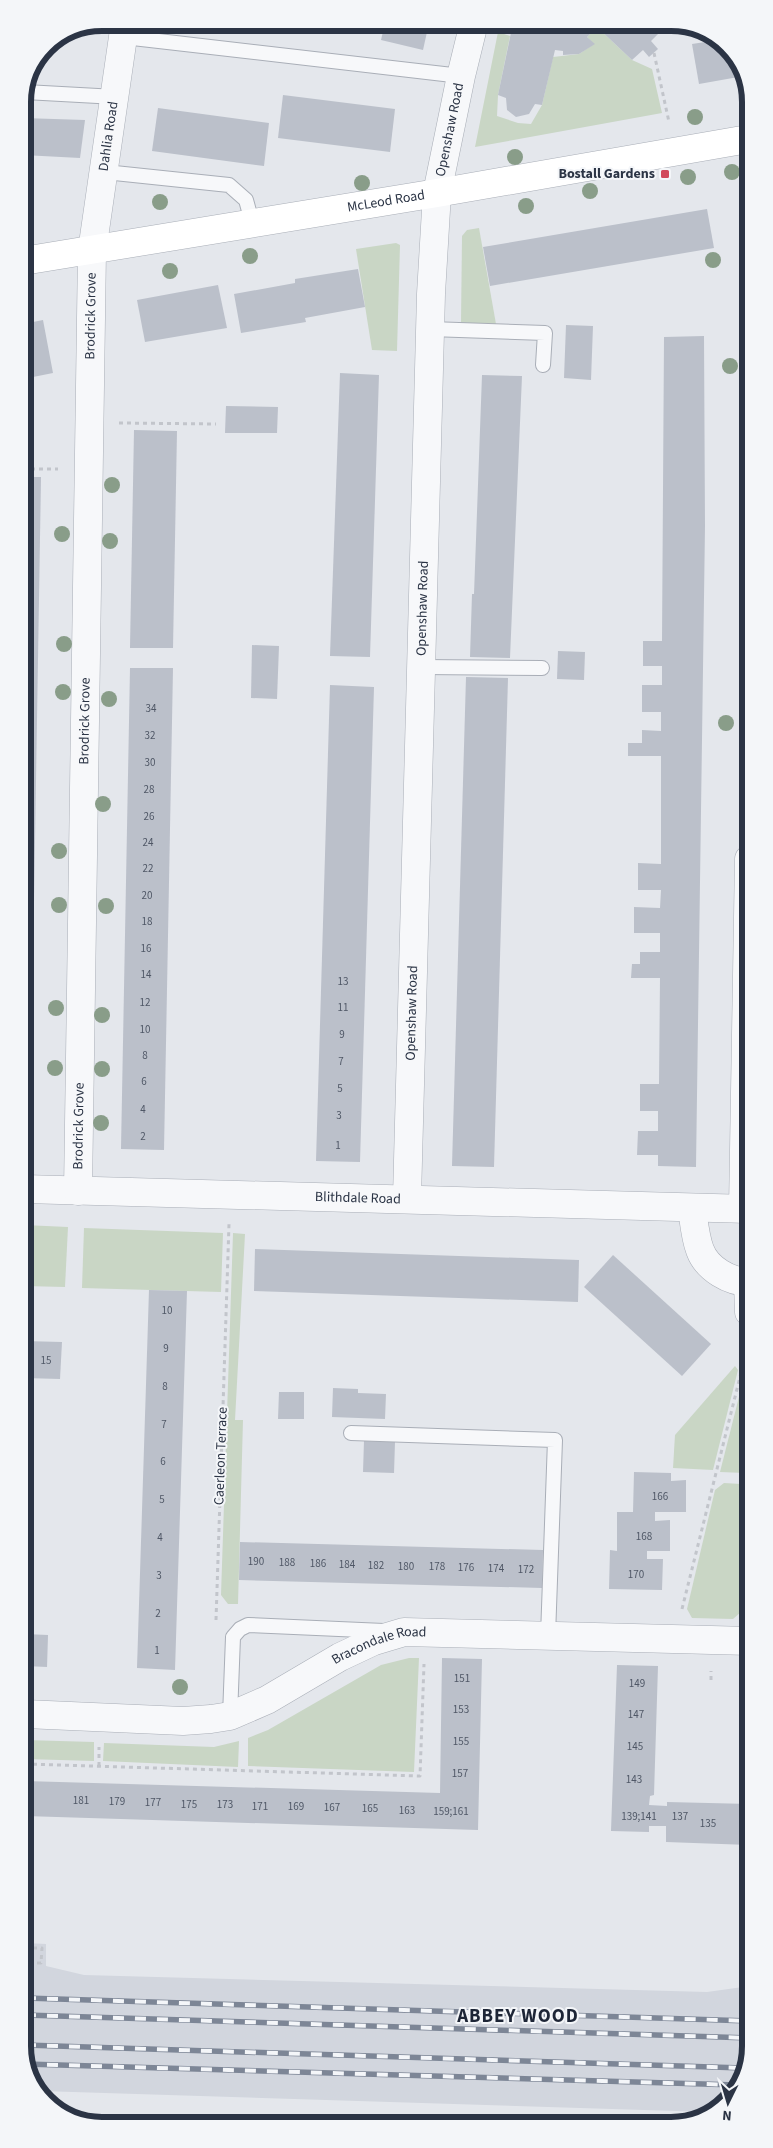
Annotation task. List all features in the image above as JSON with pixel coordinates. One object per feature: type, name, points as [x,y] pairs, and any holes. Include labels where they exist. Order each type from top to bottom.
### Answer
[{"type":"main road","name":"McLeod Road","points":[[31,260],[437,193],[742,140]]},
{"type":"street","name":"Dahlia Road","points":[[92,251],[125,31]]},
{"type":"street","name":"Openshaw Road","points":[[407,1198],[430,329],[437,193],[472,31]]},
{"type":"street","name":"Brodrick Grove","points":[[78,1191],[92,251]]},
{"type":"street","name":"Blithdale Road","points":[[31,1189],[230,1193],[742,1209]]},
{"type":"street","points":[[692,1208],[699,1245],[706,1260],[721,1274],[735,1281],[742,1282]]},
{"type":"street","name":"Bracondale Road","points":[[31,1714],[183,1721],[230,1716],[267,1700],[356,1650],[415,1632],[742,1641]]},
{"type":"lane","points":[[132,31],[461,76]]},
{"type":"lane","points":[[32,92],[116,97]]},
{"type":"lane","points":[[105,172],[228,184],[246,200],[252,222]]},
{"type":"lane","points":[[430,329],[545,333],[543,365]]},
{"type":"lane","points":[[421,667],[542,668]]},
{"type":"lane","points":[[351,1433],[555,1440],[548,1636]]},
{"type":"lane","points":[[230,1716],[233,1637],[240,1629],[248,1625],[415,1632]]},
{"type":"path","points":[[654,52],[675,152]]},
{"type":"path","points":[[90,423],[216,424]]},
{"type":"path","name":"Caerleon Terrace","points":[[216,1627],[230,1193]]},
{"type":"path","points":[[675,1638],[742,1369]]},
{"type":"path","points":[[31,1764],[420,1776],[415,1632]]},
{"type":"path","points":[[31,1948],[42,1948],[41,1963],[31,1963]]},
{"type":"shaded area","points":[[31,1943],[46,1944],[46,1966],[84,1975],[707,1992],[742,1987],[742,2046],[738,2069],[734,2078],[703,2078],[702,2109],[695,2112],[48,2091],[39,2077],[32,2055]]},
{"type":"green space","points":[[593,31],[601,31],[632,60],[652,69],[662,113],[475,147],[498,32],[510,36],[498,95],[497,116],[518,123],[531,124],[542,105],[553,57],[579,54],[594,44],[587,37]]},
{"type":"green space","points":[[479,228],[496,324],[461,323],[462,236],[467,230]]},
{"type":"green space","points":[[396,243],[400,245],[397,351],[372,350],[356,249]]},
{"type":"green space","points":[[31,1225],[68,1227],[65,1287],[31,1286]]},
{"type":"green space","points":[[84,1228],[223,1233],[221,1292],[82,1288]]},
{"type":"green space","points":[[233,1233],[245,1234],[235,1420],[243,1420],[238,1604],[228,1604],[221,1595]]},
{"type":"green space","points":[[735,1366],[738,1370],[713,1470],[673,1468],[675,1435]]},
{"type":"green space","points":[[742,1385],[742,1473],[720,1472]]},
{"type":"green space","points":[[724,1483],[742,1485],[741,1612],[733,1619],[692,1618],[687,1609],[715,1490]]},
{"type":"green space","points":[[409,1658],[419,1658],[414,1772],[248,1766],[248,1738],[268,1730],[381,1665]]},
{"type":"green space","points":[[31,1740],[94,1742],[94,1761],[31,1759]]},
{"type":"green space","points":[[239,1741],[238,1767],[103,1761],[104,1743],[214,1747]]},
{"type":"building","points":[[383,31],[427,31],[423,50],[381,40]]},
{"type":"building","points":[[511,31],[593,31],[587,37],[595,44],[579,54],[563,55],[563,51],[555,50],[542,105],[535,104],[529,114],[516,117],[507,110],[506,98],[498,95]]},
{"type":"building","points":[[601,31],[661,31],[651,41],[658,49],[649,57],[643,50],[632,60]]},
{"type":"building","points":[[707,42],[710,43],[724,55],[737,77],[699,84],[692,44]]},
{"type":"building","points":[[283,95],[395,109],[390,152],[278,138]]},
{"type":"building","points":[[158,108],[269,123],[264,166],[152,151]]},
{"type":"building","points":[[31,118],[85,120],[80,158],[31,155]]},
{"type":"building","points":[[707,209],[714,248],[490,286],[483,247]]},
{"type":"building","points":[[358,269],[365,307],[305,318],[306,322],[241,333],[234,294],[295,283],[295,279]]},
{"type":"building","points":[[218,285],[227,328],[145,342],[137,300]]},
{"type":"building","points":[[31,315],[33,322],[43,320],[53,373],[31,377]]},
{"type":"building","points":[[566,325],[593,326],[591,380],[564,378]]},
{"type":"building","points":[[704,336],[705,526],[696,1167],[658,1166],[658,1155],[637,1155],[638,1131],[658,1131],[658,1111],[640,1111],[640,1084],[659,1084],[660,978],[631,978],[632,964],[640,964],[640,952],[660,952],[660,933],[634,933],[634,907],[660,908],[661,890],[638,890],[638,863],[661,864],[661,756],[628,756],[628,743],[642,743],[642,730],[661,731],[661,712],[642,712],[642,685],[662,685],[662,666],[643,666],[643,641],[662,641],[664,337]]},
{"type":"building","points":[[340,373],[379,375],[370,657],[330,656]]},
{"type":"building","points":[[482,375],[522,376],[510,658],[470,657]]},
{"type":"building","points":[[226,406],[278,407],[277,433],[225,433]]},
{"type":"building","points":[[134,430],[177,431],[173,648],[130,648]]},
{"type":"building","points":[[31,477],[41,477],[31,1085]]},
{"type":"building","points":[[252,645],[279,646],[277,699],[251,698]]},
{"type":"building","points":[[558,651],[585,652],[584,680],[557,679]]},
{"type":"building","points":[[130,668],[173,668],[164,1150],[121,1149]]},
{"type":"building","points":[[466,677],[508,678],[494,1167],[452,1166]]},
{"type":"building","points":[[330,685],[374,687],[360,1162],[316,1161]]},
{"type":"building","points":[[255,1249],[579,1260],[578,1302],[254,1291]]},
{"type":"building","points":[[613,1255],[711,1344],[682,1376],[584,1287]]},
{"type":"building","points":[[149,1290],[187,1291],[175,1670],[137,1668]]},
{"type":"building","points":[[31,1341],[62,1342],[60,1379],[31,1378]]},
{"type":"building","points":[[333,1388],[358,1389],[358,1393],[386,1394],[385,1419],[332,1417]]},
{"type":"building","points":[[279,1392],[304,1392],[304,1419],[278,1419]]},
{"type":"building","points":[[364,1441],[395,1442],[394,1473],[363,1472]]},
{"type":"building","points":[[634,1472],[671,1473],[671,1481],[686,1480],[686,1512],[655,1512],[655,1521],[670,1520],[670,1551],[647,1551],[647,1559],[663,1559],[662,1590],[609,1589],[610,1550],[617,1551],[617,1512],[633,1512]]},
{"type":"building","points":[[240,1542],[543,1550],[542,1588],[239,1580]]},
{"type":"building","points":[[31,1634],[48,1635],[47,1667],[31,1666]]},
{"type":"building","points":[[442,1658],[482,1659],[478,1830],[31,1816],[31,1781],[440,1793]]},
{"type":"building","points":[[617,1665],[658,1666],[654,1795],[650,1796],[649,1805],[667,1806],[667,1802],[742,1804],[742,1845],[666,1842],[666,1826],[649,1826],[649,1832],[611,1831]]},
{"type":"railway","points":[[31,1998],[742,2021]]},
{"type":"railway","points":[[31,2015],[742,2038]]},
{"type":"railway","points":[[31,2045],[738,2068]]},
{"type":"railway","points":[[34,2064],[703,2084]]},
{"type":"place","name":"Bostall Gardens","points":[[665,174]]},
{"type":"district","name":"ABBEY WOOD","points":[[518,2016]]}]
